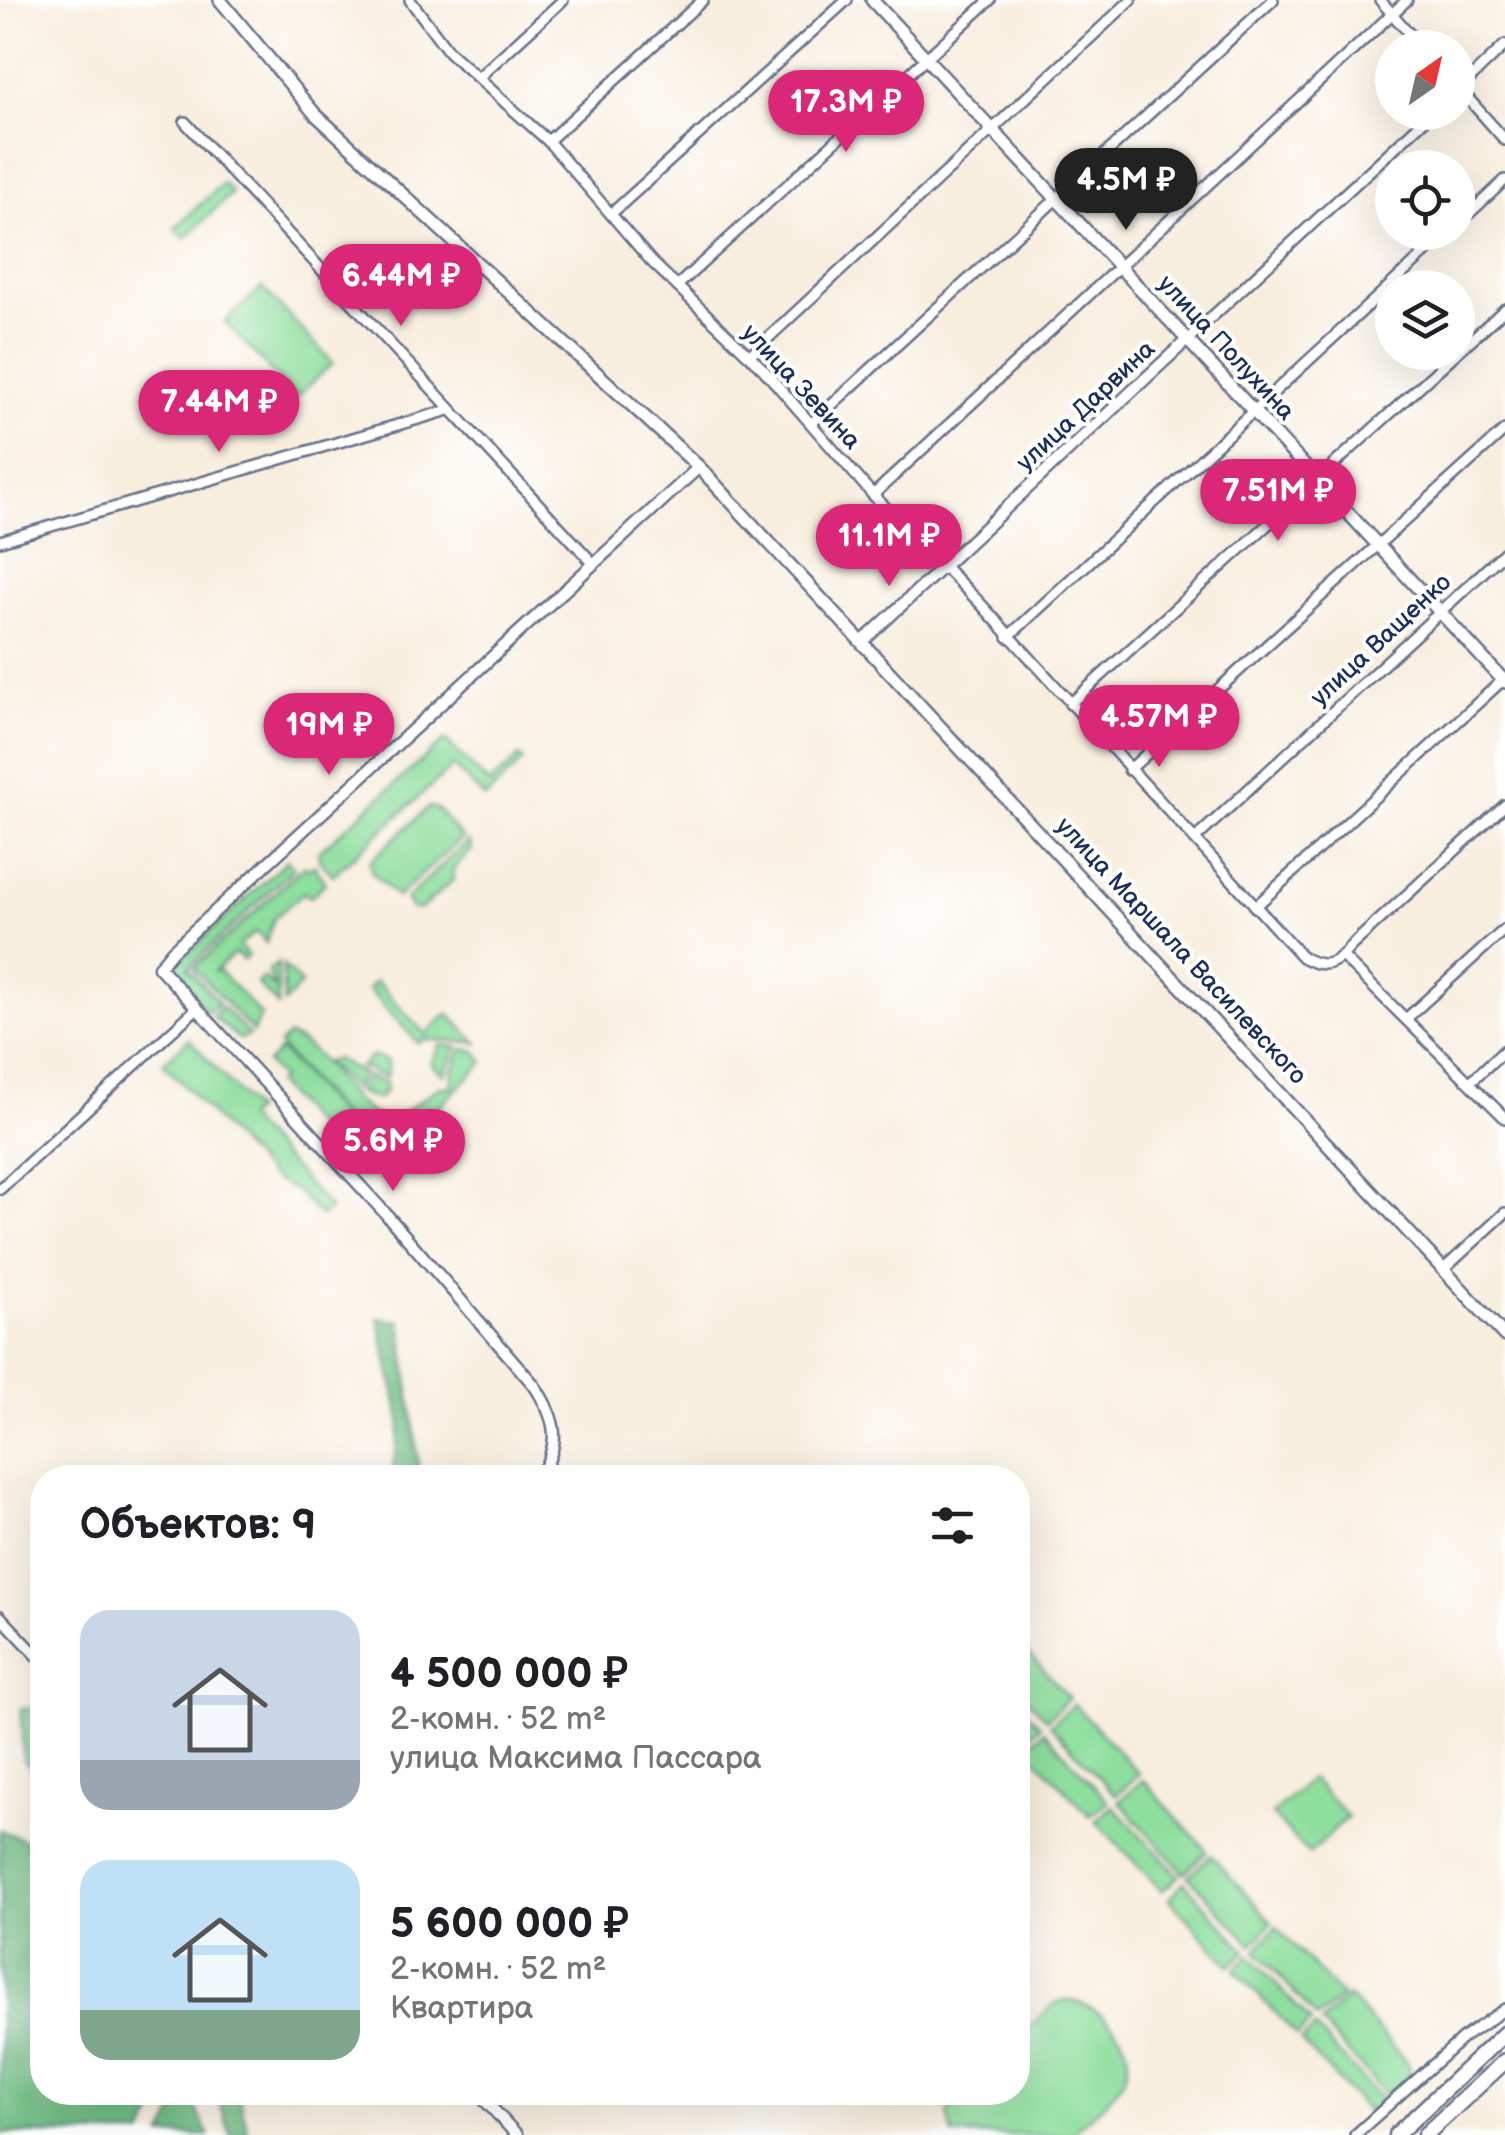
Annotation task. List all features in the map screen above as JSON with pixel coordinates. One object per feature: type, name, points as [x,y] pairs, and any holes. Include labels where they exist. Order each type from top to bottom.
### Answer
[{"type":"highway","points":[[1396,2135],[1505,2033]]},
{"type":"highway","points":[[1425,2135],[1505,2061]]},
{"type":"main road","name":"улица Маршала Василевского","points":[[220,0],[315,114],[699,468],[1505,1336]]},
{"type":"main road","name":"улица Полухина","points":[[877,2],[1504,680]]},
{"type":"street","points":[[413,4],[426,0]]},
{"type":"street","points":[[479,77],[562,0]]},
{"type":"street","points":[[548,141],[702,0]]},
{"type":"street","points":[[612,213],[847,0]]},
{"type":"street","points":[[750,355],[1131,0]]},
{"type":"street","points":[[812,423],[1274,0]]},
{"type":"street","points":[[1380,0],[1407,30]]},
{"type":"street","points":[[873,495],[1408,0]]},
{"type":"street","points":[[678,286],[924,56],[989,1]]},
{"type":"street","name":"улица Зевина","points":[[413,4],[450,52],[548,141],[678,286],[750,355],[873,495],[1196,838],[1302,957],[1318,964],[1344,958]]},
{"type":"street","points":[[1475,73],[1505,45]]},
{"type":"street","points":[[1475,107],[1505,140]]},
{"type":"street","points":[[184,122],[592,562]]},
{"type":"street","name":"улица Дарвина","points":[[862,642],[1414,130]]},
{"type":"street","points":[[1475,208],[1505,180]]},
{"type":"street","points":[[1008,637],[1429,250]]},
{"type":"street","points":[[1070,704],[1505,308]]},
{"type":"street","points":[[0,541],[449,410]]},
{"type":"street","points":[[1130,770],[1505,430]]},
{"type":"street","points":[[545,1465],[555,1444],[549,1410],[534,1385],[386,1214],[194,1010],[160,967],[167,956],[592,562],[699,468]]},
{"type":"street","name":"улица Ващенко","points":[[1196,838],[1505,552]]},
{"type":"street","points":[[1255,906],[1504,680]]},
{"type":"street","points":[[1505,805],[1351,946],[1344,958],[1505,1118]]},
{"type":"street","points":[[1407,1018],[1505,929]]},
{"type":"street","points":[[0,1189],[194,1010]]},
{"type":"street","points":[[1470,1082],[1505,1050]]},
{"type":"street","points":[[1444,1269],[1505,1213]]},
{"type":"street","points":[[0,1616],[30,1648]]},
{"type":"street","points":[[1355,2135],[1462,2038],[1505,2009]]},
{"type":"street","points":[[490,2105],[517,2135]]},
{"type":"green space","points":[[223,183],[232,193],[185,239],[175,228]]},
{"type":"green space","points":[[262,287],[333,363],[296,398],[225,322]]},
{"type":"green space","points":[[445,740],[489,784],[519,757],[523,761],[485,798],[453,766],[333,875],[319,860],[318,852]]},
{"type":"green space","points":[[429,807],[437,809],[462,838],[397,897],[371,871],[370,861]]},
{"type":"green space","points":[[468,841],[472,850],[453,869],[453,880],[421,909],[412,909],[406,899]]},
{"type":"green space","points":[[287,860],[294,868],[188,968],[219,1003],[208,1012],[177,977],[177,964]]},
{"type":"green space","points":[[314,865],[325,883],[311,897],[303,893],[274,918],[266,943],[256,932],[239,945],[248,956],[244,960],[235,953],[213,973],[218,970],[261,1015],[253,1032],[194,968],[304,866],[308,869]]},
{"type":"green space","points":[[278,963],[278,1006],[257,983],[263,978],[275,988],[268,971]]},
{"type":"green space","points":[[283,965],[301,984],[284,1003]]},
{"type":"green space","points":[[376,981],[425,1034],[448,1014],[478,1043],[424,1039],[418,1043],[368,989]]},
{"type":"green space","points":[[222,1007],[249,1035],[239,1039],[212,1016]]},
{"type":"green space","points":[[288,1036],[312,1051],[354,1099],[378,1116],[372,1123],[373,1133],[388,1139],[399,1128],[395,1118],[438,1088],[452,1086],[452,1072],[461,1049],[476,1051],[484,1062],[383,1161],[279,1045]]},
{"type":"green space","points":[[189,1039],[254,1110],[246,1118],[330,1208],[321,1217],[296,1191],[270,1177],[163,1063]]},
{"type":"green space","points":[[440,1045],[457,1047],[444,1075],[431,1064]]},
{"type":"green space","points":[[280,1050],[382,1162],[367,1176],[358,1174],[276,1083],[281,1079],[267,1063]]},
{"type":"green space","points":[[373,1056],[388,1061],[386,1078],[360,1067]]},
{"type":"green space","points":[[336,1059],[363,1074],[354,1089],[325,1062]]},
{"type":"green space","points":[[367,1076],[386,1083],[385,1092],[377,1099],[358,1092]]},
{"type":"green space","points":[[378,1318],[401,1321],[419,1465],[393,1465],[401,1422]]},
{"type":"green space","points":[[1030,1655],[1069,1698],[1047,1719],[1030,1701]]},
{"type":"green space","points":[[1074,1704],[1139,1774],[1116,1795],[1050,1725]]},
{"type":"green space","points":[[30,1708],[30,1767],[23,1760],[20,1709]]},
{"type":"green space","points":[[1030,1715],[1040,1726],[1030,1735]]},
{"type":"green space","points":[[1044,1731],[1108,1801],[1090,1816],[1030,1752],[1030,1744]]},
{"type":"green space","points":[[1311,1778],[1348,1817],[1309,1854],[1272,1814]]},
{"type":"green space","points":[[1143,1780],[1207,1851],[1184,1873],[1119,1801]]},
{"type":"green space","points":[[1113,1806],[1179,1876],[1162,1891],[1096,1821]]},
{"type":"green space","points":[[0,1830],[30,1842],[30,2105],[158,2105],[144,2135],[0,2133]]},
{"type":"green space","points":[[1211,1855],[1272,1922],[1252,1945],[1188,1876]]},
{"type":"green space","points":[[1184,1882],[1246,1951],[1230,1966],[1169,1899]]},
{"type":"green space","points":[[1276,1927],[1342,1997],[1317,2018],[1256,1951]]},
{"type":"green space","points":[[1249,1955],[1311,2022],[1297,2036],[1235,1970]]},
{"type":"green space","points":[[1348,1996],[1409,2065],[1410,2075],[1388,2097],[1321,2023]]},
{"type":"green space","points":[[1067,2000],[1080,2003],[1114,2027],[1125,2043],[1128,2059],[1118,2087],[1069,2135],[953,2135],[948,2113],[952,2105],[1030,2105],[1030,2026],[1055,2004]]},
{"type":"green space","points":[[1315,2028],[1383,2102],[1372,2111],[1366,2110],[1301,2041]]},
{"type":"green space","points":[[178,2105],[194,2105],[209,2135],[163,2135]]},
{"type":"green space","points":[[220,2105],[241,2105],[249,2135],[231,2135]]}]
